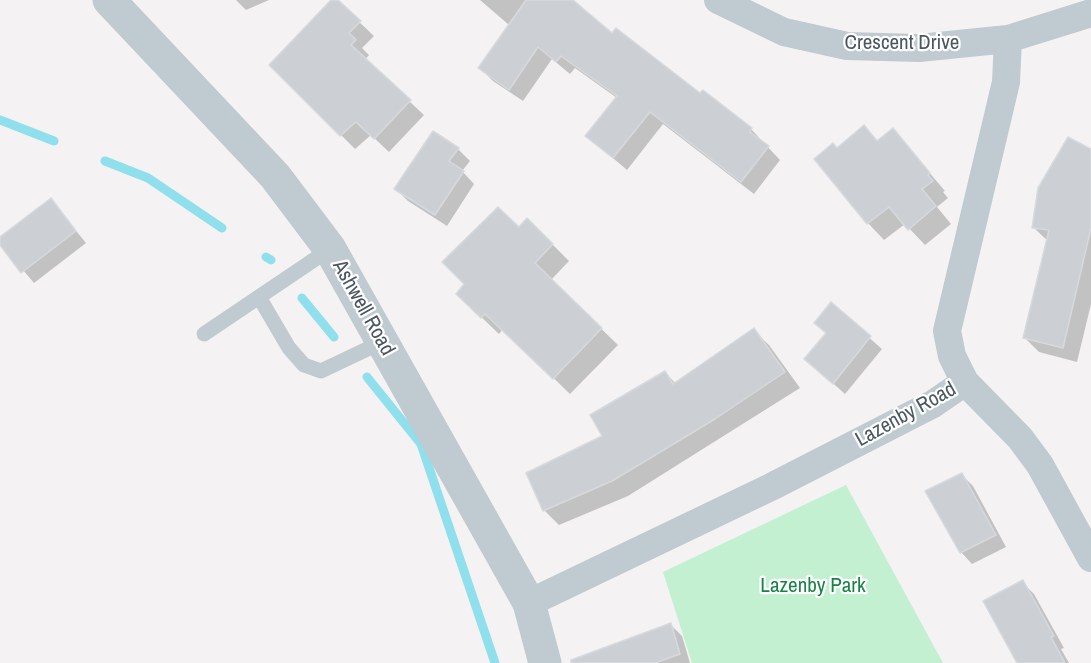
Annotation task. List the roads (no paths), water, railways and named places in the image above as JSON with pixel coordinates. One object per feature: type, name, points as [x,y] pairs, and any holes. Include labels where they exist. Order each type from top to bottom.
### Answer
[{"type":"street","name":"Ashwell Road","points":[[109,0],[275,176],[330,249],[529,603],[545,663]]},
{"type":"street","name":"Crescent Drive","points":[[718,0],[784,32],[847,46],[918,48],[1008,39],[1091,13]]},
{"type":"street","name":"Lazenby Road","points":[[529,603],[771,487],[933,404],[965,382],[951,356],[947,331],[1006,82],[1008,39]]},
{"type":"street","points":[[965,382],[1020,438],[1040,465],[1091,558]]},
{"type":"lane","points":[[204,334],[330,249]]},
{"type":"lane","points":[[259,297],[289,348],[304,365],[321,371],[382,342]]},
{"type":"waterway","points":[[0,120],[54,141]]},
{"type":"waterway","points":[[105,161],[148,178],[222,228]]},
{"type":"waterway","points":[[266,257],[271,260]]},
{"type":"waterway","points":[[302,298],[334,337]]},
{"type":"waterway","points":[[367,377],[421,444],[495,663]]},
{"type":"park label","name":"Lazenby Park","points":[[813,586]]}]
